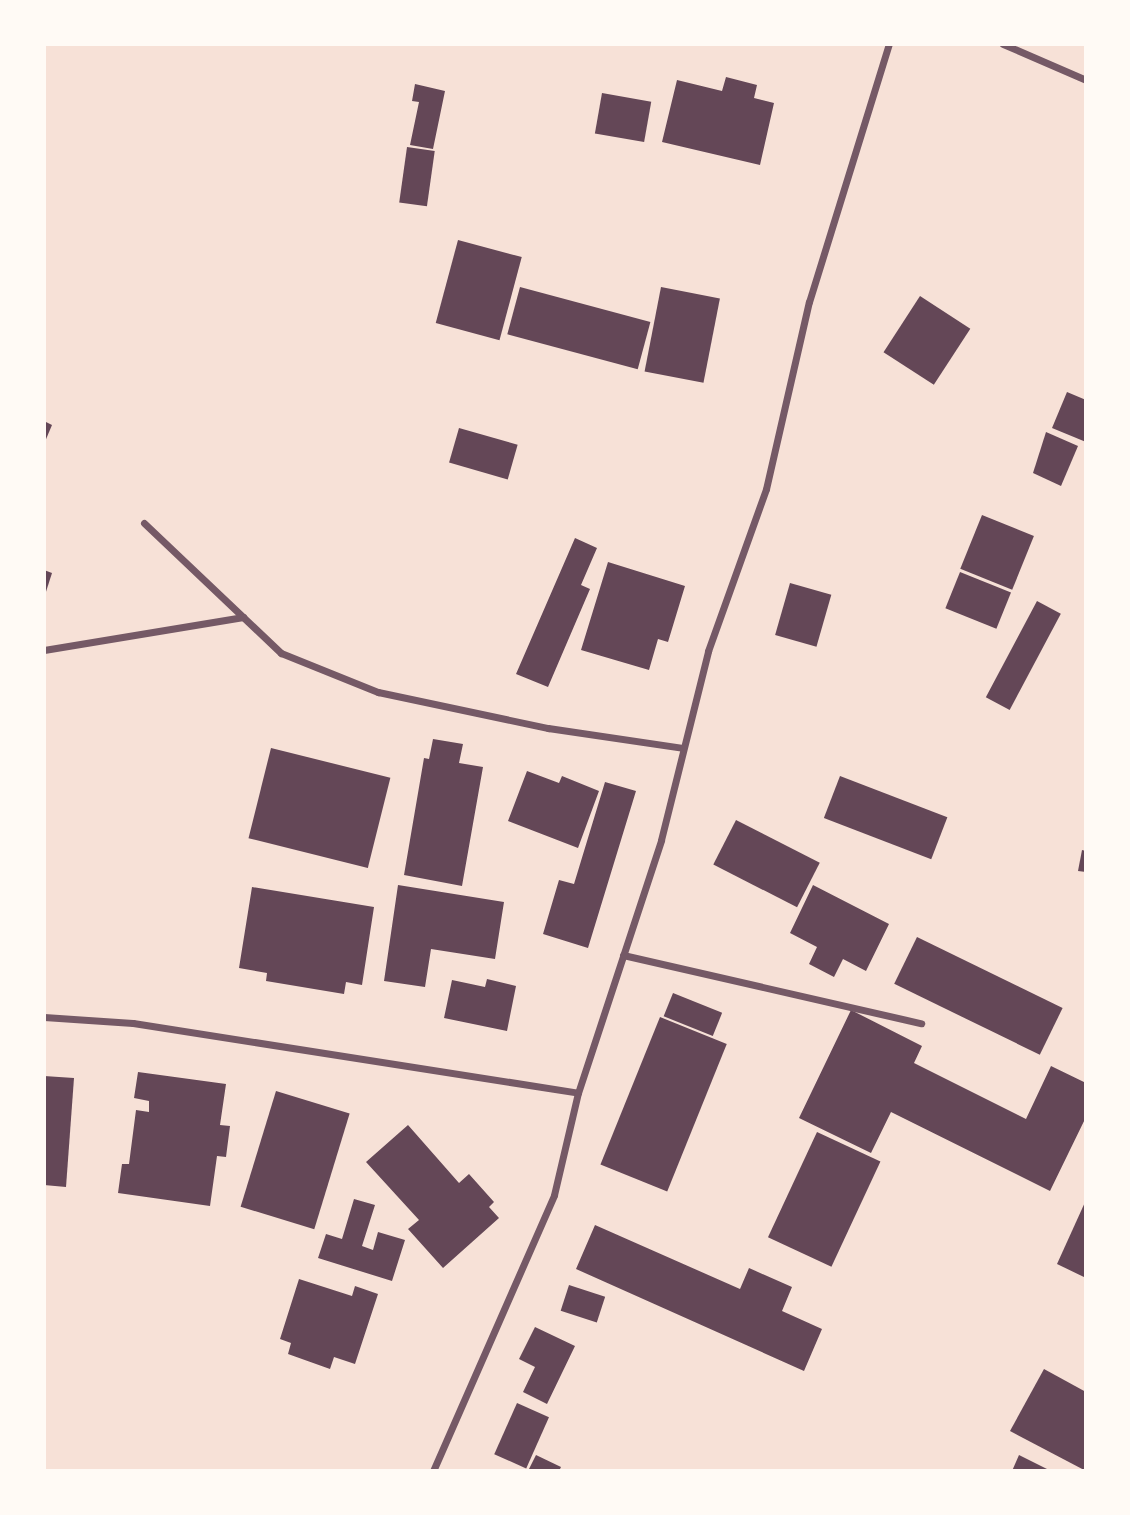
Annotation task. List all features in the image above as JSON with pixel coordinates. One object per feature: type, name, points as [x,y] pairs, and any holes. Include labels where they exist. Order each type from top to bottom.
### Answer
[{"type":"street","points":[[433,1471],[554,1195],[578,1093],[660,840],[708,651],[766,489],[809,302],[889,44]]},
{"type":"street","points":[[1003,44],[1086,80]]},
{"type":"street","points":[[144,523],[281,653],[378,692],[548,728],[683,748]]},
{"type":"street","points":[[44,650],[243,617]]},
{"type":"street","points":[[623,955],[920,1023]]},
{"type":"street","points":[[44,1017],[133,1023],[578,1093]]},
{"type":"building","points":[[726,77],[757,85],[754,98],[774,103],[760,165],[662,142],[677,80],[722,91]]},
{"type":"building","points":[[415,84],[445,91],[433,149],[410,145],[419,102],[412,101]]},
{"type":"building","points":[[602,93],[651,102],[644,142],[595,133]]},
{"type":"building","points":[[407,147],[435,151],[427,206],[399,202]]},
{"type":"building","points":[[458,240],[522,257],[499,340],[436,323]]},
{"type":"building","points":[[520,287],[650,322],[638,369],[507,334]]},
{"type":"building","points":[[661,287],[720,298],[703,383],[645,371]]},
{"type":"building","points":[[920,296],[970,329],[934,385],[884,352]]},
{"type":"building","points":[[1067,392],[1086,400],[1086,442],[1052,428]]},
{"type":"building","points":[[44,421],[52,425],[44,444]]},
{"type":"building","points":[[459,428],[518,445],[508,479],[449,463]]},
{"type":"building","points":[[1046,432],[1078,446],[1061,486],[1033,473]]},
{"type":"building","points":[[982,515],[1034,536],[1012,590],[960,569]]},
{"type":"building","points":[[575,538],[597,548],[581,585],[590,589],[548,687],[516,674]]},
{"type":"building","points":[[608,562],[685,586],[668,642],[658,639],[649,670],[581,650]]},
{"type":"building","points":[[44,570],[52,573],[44,598]]},
{"type":"building","points":[[960,572],[1011,593],[996,629],[945,608]]},
{"type":"building","points":[[790,583],[831,595],[816,647],[775,635]]},
{"type":"building","points":[[1037,601],[1061,614],[1010,710],[986,697]]},
{"type":"building","points":[[433,739],[463,744],[459,763],[483,767],[462,886],[404,875],[424,758],[429,759]]},
{"type":"building","points":[[271,748],[390,778],[368,868],[249,838]]},
{"type":"building","points":[[527,771],[559,783],[562,776],[599,791],[578,848],[508,821]]},
{"type":"building","points":[[840,776],[947,817],[931,859],[824,818]]},
{"type":"building","points":[[605,782],[636,791],[588,948],[543,934],[559,880],[574,884]]},
{"type":"building","points":[[736,820],[820,863],[797,907],[713,865]]},
{"type":"building","points":[[1082,850],[1086,851],[1086,872],[1078,871]]},
{"type":"building","points":[[398,885],[504,902],[495,959],[431,949],[425,987],[384,981]]},
{"type":"building","points":[[813,885],[889,924],[866,971],[843,959],[834,977],[809,964],[817,947],[790,933]]},
{"type":"building","points":[[252,887],[374,907],[362,985],[346,982],[344,994],[266,981],[267,973],[239,968]]},
{"type":"building","points":[[917,937],[1063,1008],[1040,1055],[894,984]]},
{"type":"building","points":[[487,979],[516,986],[507,1031],[444,1018],[452,980],[485,987]]},
{"type":"building","points":[[673,993],[722,1013],[713,1036],[664,1016]]},
{"type":"building","points":[[851,1010],[922,1046],[914,1063],[1026,1119],[1051,1066],[1086,1083],[1086,1117],[1050,1191],[891,1112],[871,1153],[799,1118]]},
{"type":"building","points":[[660,1017],[727,1044],[667,1191],[600,1164]]},
{"type":"building","points":[[138,1072],[226,1084],[220,1125],[230,1126],[226,1157],[217,1156],[210,1206],[118,1193],[122,1164],[129,1164],[136,1110],[149,1112],[149,1101],[134,1098]]},
{"type":"building","points":[[44,1076],[74,1078],[66,1187],[44,1185]]},
{"type":"building","points":[[276,1091],[350,1114],[314,1229],[241,1207]]},
{"type":"building","points":[[408,1125],[459,1183],[469,1174],[494,1202],[489,1207],[499,1218],[443,1268],[408,1229],[419,1220],[366,1162]]},
{"type":"building","points":[[817,1132],[880,1162],[831,1267],[768,1237]]},
{"type":"building","points":[[354,1199],[375,1205],[362,1246],[373,1250],[378,1232],[405,1240],[392,1281],[318,1258],[326,1234],[342,1239]]},
{"type":"building","points":[[1086,1200],[1086,1278],[1057,1264]]},
{"type":"building","points":[[595,1225],[740,1289],[749,1268],[792,1287],[782,1311],[822,1329],[804,1371],[576,1269]]},
{"type":"building","points":[[299,1279],[352,1296],[355,1286],[378,1294],[355,1364],[334,1357],[330,1369],[288,1354],[291,1343],[280,1339]]},
{"type":"building","points":[[569,1285],[605,1297],[597,1322],[561,1311]]},
{"type":"building","points":[[535,1327],[575,1346],[547,1404],[523,1392],[535,1367],[519,1359]]},
{"type":"building","points":[[1044,1369],[1086,1392],[1086,1471],[1010,1431]]},
{"type":"building","points":[[517,1403],[549,1417],[526,1468],[494,1454]]},
{"type":"building","points":[[536,1455],[561,1467],[559,1471],[528,1471]]},
{"type":"building","points":[[1019,1455],[1051,1471],[1012,1471]]}]
